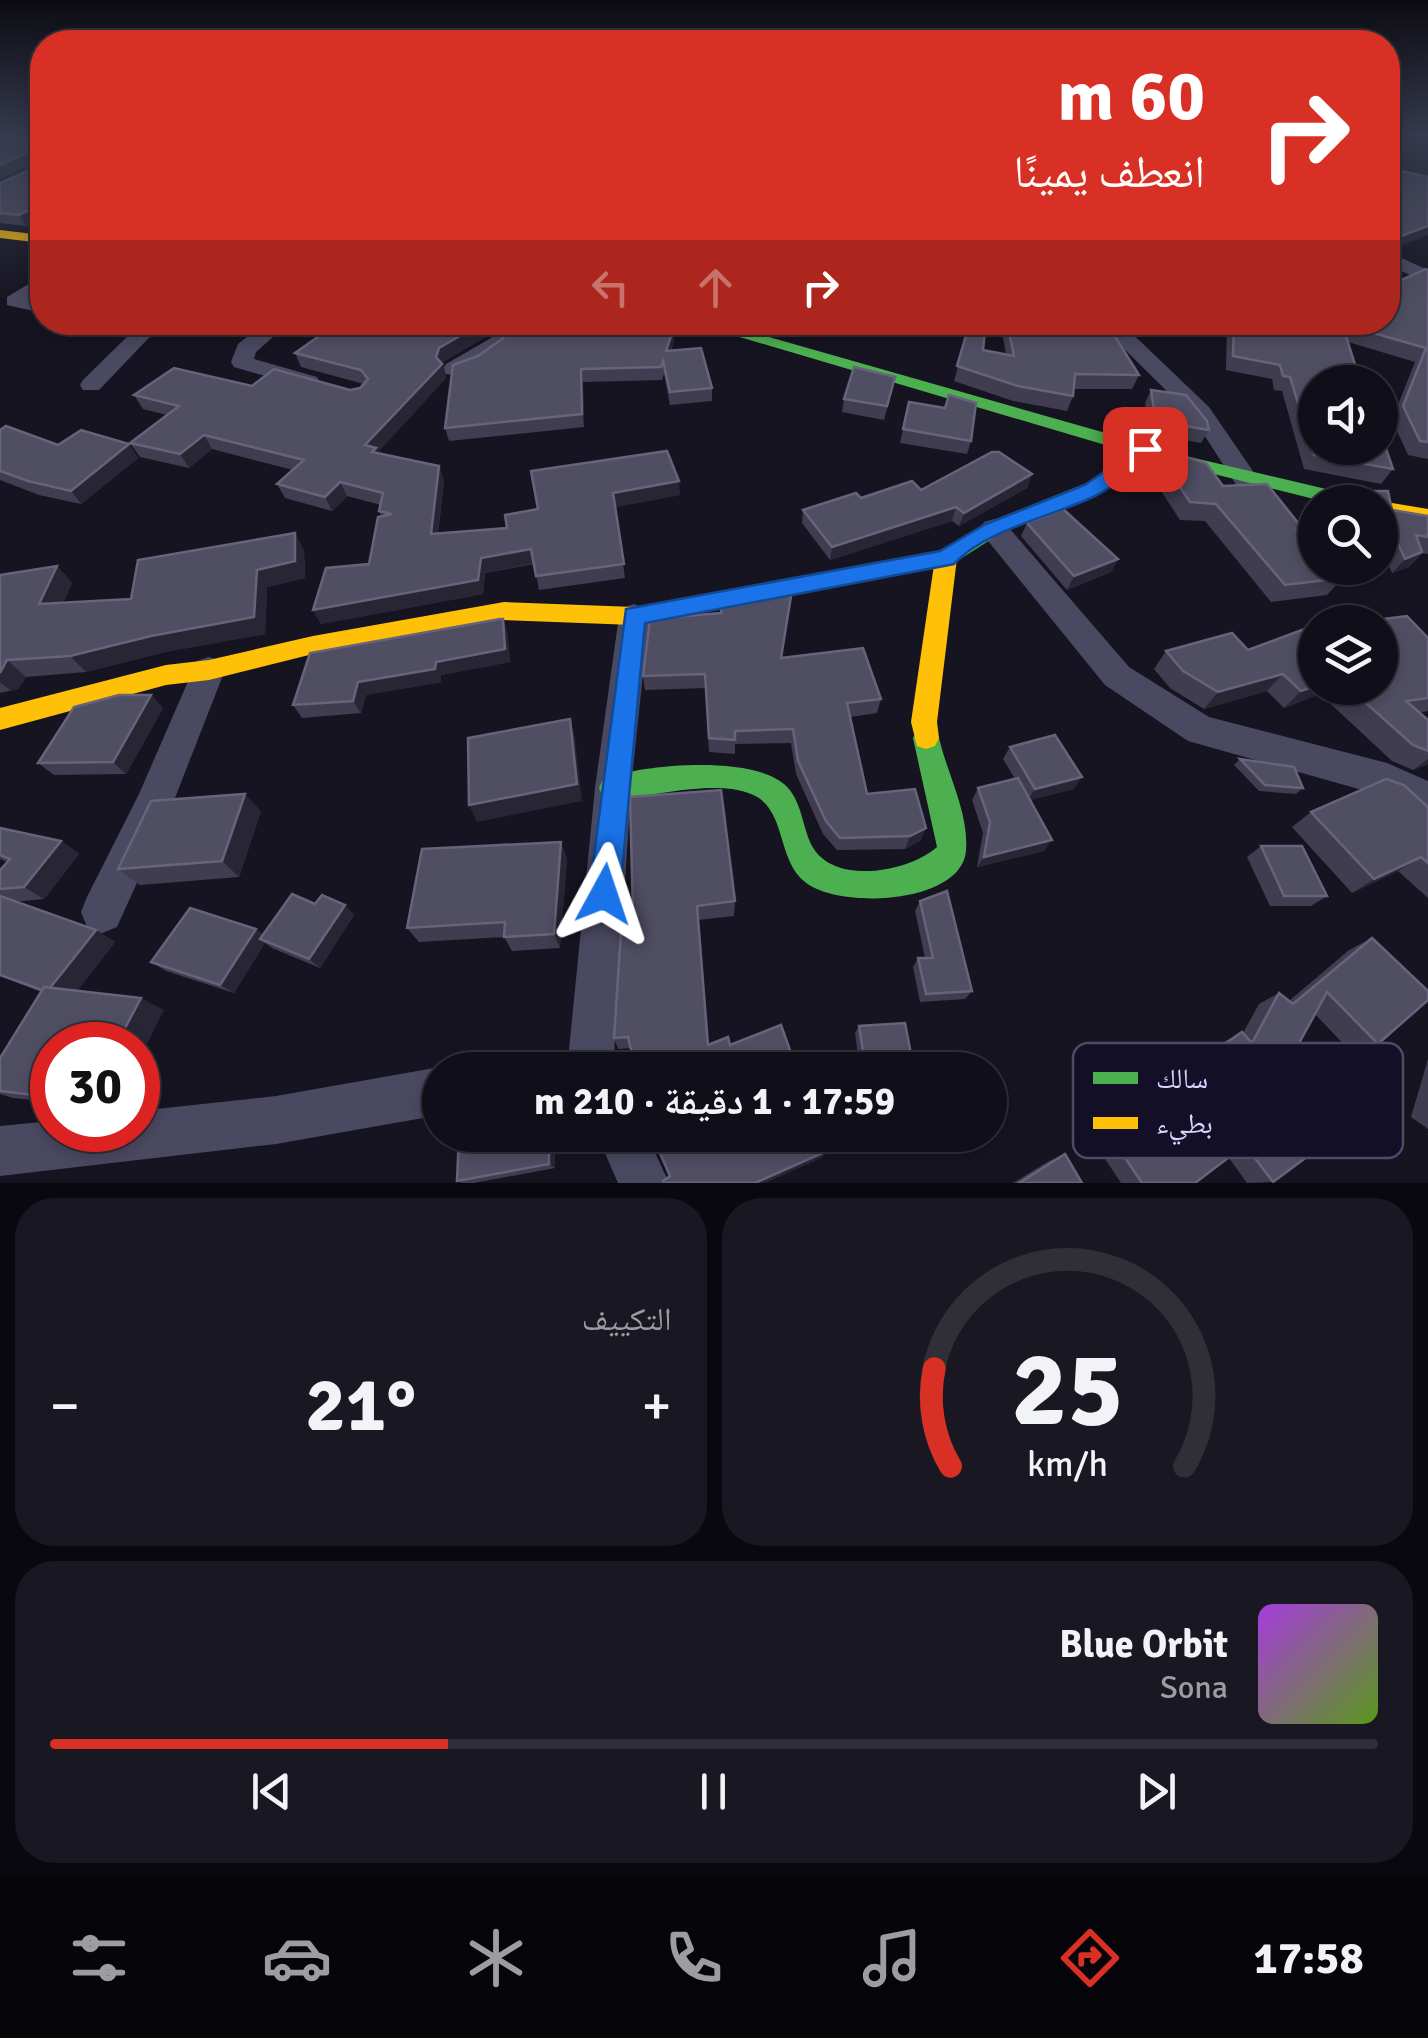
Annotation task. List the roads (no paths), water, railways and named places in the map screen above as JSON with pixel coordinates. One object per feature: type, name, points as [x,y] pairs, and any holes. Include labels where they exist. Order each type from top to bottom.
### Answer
[{"type":"street","points":[[0,234],[30,238]]},
{"type":"street","points":[[1400,264],[1428,277]]},
{"type":"street","points":[[30,290],[14,301],[30,305]]},
{"type":"street","points":[[92,386],[135,335]]},
{"type":"street","points":[[264,335],[246,349],[242,362],[338,388]]},
{"type":"street","points":[[454,369],[506,335]]},
{"type":"street","points":[[746,335],[846,361],[1021,418],[1298,491]]},
{"type":"street","points":[[1121,335],[1202,412],[1246,480]]},
{"type":"street","points":[[614,788],[733,780],[763,783],[778,798],[802,864],[820,880],[844,887],[918,880],[942,866],[952,854],[952,829],[931,770],[924,722],[946,558],[954,549],[994,530],[1092,490],[1145,449]]},
{"type":"street","points":[[1398,511],[1428,516]]},
{"type":"street","points":[[994,530],[1117,676],[1200,730],[1387,780],[1428,799]]},
{"type":"street","points":[[0,719],[166,675],[210,670],[314,644],[504,611],[634,616],[946,558]]},
{"type":"street","points":[[592,1052],[614,788],[634,616]]},
{"type":"street","points":[[102,912],[154,803],[210,670]]},
{"type":"street","points":[[0,1151],[276,1120],[422,1094]]},
{"type":"street","points":[[629,1152],[644,1183]]}]
